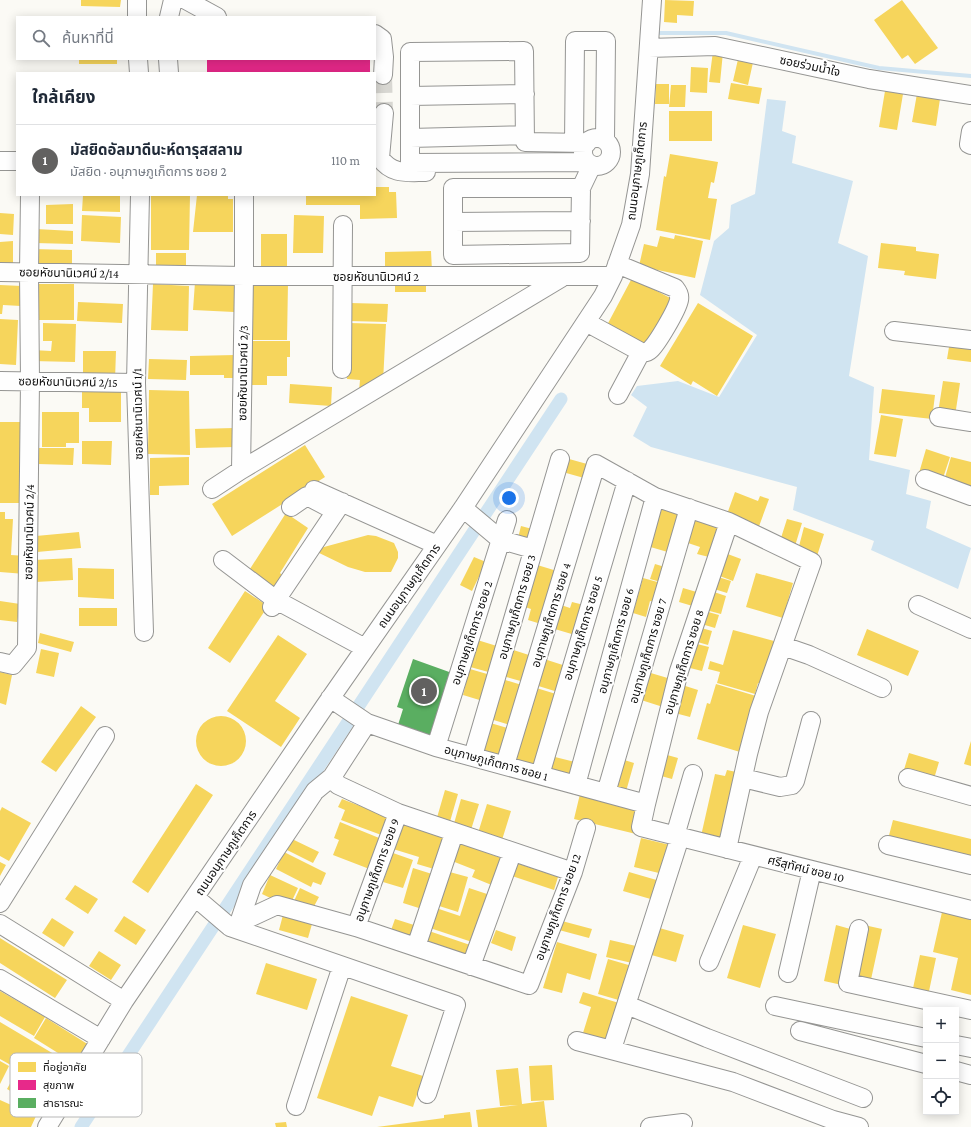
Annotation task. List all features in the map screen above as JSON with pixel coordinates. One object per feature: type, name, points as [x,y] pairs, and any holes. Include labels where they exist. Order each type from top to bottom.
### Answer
[{"type":"street","points":[[137,0],[137,16]]},
{"type":"street","points":[[169,16],[173,0]]},
{"type":"street","points":[[186,0],[215,16]]},
{"type":"street","name":"ถนนอนุภาษภูเก็ตการ","points":[[91,1053],[124,1001],[196,898],[330,698],[463,508],[603,296],[615,270],[631,225],[642,153],[652,0]]},
{"type":"street","points":[[376,35],[382,39],[384,57],[383,75]]},
{"type":"street","points":[[590,164],[584,156],[584,149],[580,143],[575,41],[606,41],[608,146],[610,158],[605,164],[599,166],[590,164],[539,162],[410,163],[410,52],[524,51],[525,142],[580,143],[599,138],[608,146],[642,153]]},
{"type":"street","name":"ซอยร่วมน้ำใจ","points":[[649,48],[715,46],[869,79],[971,95]]},
{"type":"street","points":[[138,60],[139,72]]},
{"type":"street","points":[[168,60],[169,72]]},
{"type":"street","points":[[410,96],[525,94]]},
{"type":"street","points":[[384,113],[380,158],[390,169],[399,172],[528,170],[539,162]]},
{"type":"street","points":[[971,131],[969,144],[971,145]]},
{"type":"street","points":[[410,138],[525,135]]},
{"type":"street","points":[[0,161],[16,161]]},
{"type":"street","points":[[581,188],[453,188],[453,255],[580,253],[581,188],[590,164]]},
{"type":"street","points":[[30,196],[30,381]]},
{"type":"street","name":"ซอยหัชนานิเวศน์ 1/1","points":[[140,196],[136,383],[144,632]]},
{"type":"street","name":"ซอยหัชนานิเวศน์ 2/3","points":[[241,470],[244,196]]},
{"type":"street","points":[[453,222],[581,221]]},
{"type":"street","points":[[342,369],[343,225]]},
{"type":"street","points":[[586,322],[641,352],[648,352],[651,350],[674,312],[679,294],[675,288],[664,283],[615,270]]},
{"type":"street","name":"ซอยหัชนานิเวศน์ 2","points":[[139,274],[343,277],[562,277],[615,270]]},
{"type":"street","name":"ซอยหัชนานิเวศน์ 2/14","points":[[0,272],[139,274]]},
{"type":"street","points":[[212,489],[241,470],[562,277]]},
{"type":"street","points":[[894,331],[971,340]]},
{"type":"street","points":[[618,395],[641,352]]},
{"type":"street","name":"ซอยหัชนานิเวศน์ 2/15","points":[[0,380],[136,383]]},
{"type":"street","name":"ซอยหัชนานิเวศน์ 2/4","points":[[0,662],[13,665],[27,648],[30,381]]},
{"type":"street","points":[[939,417],[971,422]]},
{"type":"street","name":"อนุภาษภูเก็ตการ ซอย 3","points":[[473,756],[560,459]]},
{"type":"street","name":"อนุภาษภูเก็ตการ ซอย 4","points":[[505,765],[596,464],[627,481]]},
{"type":"street","points":[[925,479],[971,496]]},
{"type":"street","points":[[627,481],[655,497],[729,522],[812,562],[759,712],[727,849]]},
{"type":"street","name":"อนุภาษภูเก็ตการ ซอย 5","points":[[540,775],[627,481]]},
{"type":"street","points":[[314,490],[338,507]]},
{"type":"street","points":[[291,507],[307,496],[437,545]]},
{"type":"street","name":"อนุภาษภูเก็ตการ ซอย 6","points":[[576,785],[655,497]]},
{"type":"street","points":[[274,604],[338,507]]},
{"type":"street","points":[[463,508],[501,540],[533,549]]},
{"type":"street","name":"อนุภาษภูเก็ตการ ซอย 7","points":[[606,793],[689,508]]},
{"type":"street","name":"อนุภาษภูเก็ตการ ซอย 2","points":[[436,747],[507,520]]},
{"type":"street","name":"อนุภาษภูเก็ตการ ซอย 8","points":[[646,804],[680,671],[729,522]]},
{"type":"street","points":[[223,560],[274,604],[365,648]]},
{"type":"street","points":[[918,605],[971,629]]},
{"type":"street","points":[[783,646],[809,655],[882,688]]},
{"type":"street","name":"อนุภาษภูเก็ตการ ซอย 1","points":[[330,698],[367,723],[436,747],[646,804]]},
{"type":"street","points":[[743,778],[780,787],[792,785],[795,781],[811,721]]},
{"type":"street","points":[[234,925],[252,885],[315,790],[332,777],[367,723]]},
{"type":"street","points":[[0,903],[105,736]]},
{"type":"street","points":[[612,1049],[627,1005],[678,837],[693,774]]},
{"type":"street","points":[[332,777],[338,785],[398,813],[512,853],[573,872]]},
{"type":"street","points":[[908,778],[971,796]]},
{"type":"street","name":"ศรีสุทัศน์ ซอย 10","points":[[646,804],[640,827],[971,910]]},
{"type":"street","name":"อนุภาษภูเก็ตการ ซอย 9","points":[[356,927],[398,813]]},
{"type":"street","name":"อนุภาษภูเก็ตการ ซอย 12","points":[[471,966],[529,985],[573,872],[586,828]]},
{"type":"street","points":[[416,947],[454,833]]},
{"type":"street","points":[[888,845],[971,865]]},
{"type":"street","points":[[234,925],[277,905],[356,927],[471,966],[512,853]]},
{"type":"street","points":[[709,962],[753,856]]},
{"type":"street","points":[[788,973],[812,870]]},
{"type":"street","points":[[196,898],[234,925],[342,966],[456,1005],[427,1094]]},
{"type":"street","points":[[0,924],[124,1001]]},
{"type":"street","points":[[859,929],[848,982],[971,1010]]},
{"type":"street","points":[[296,1106],[342,966]]},
{"type":"street","points":[[0,979],[100,1039]]},
{"type":"street","points":[[627,1005],[707,1038],[862,1098]]},
{"type":"street","points":[[775,1006],[923,1037]]},
{"type":"street","points":[[800,1031],[923,1063]]},
{"type":"street","points":[[577,1041],[733,1082],[833,1120],[859,1127]]},
{"type":"street","points":[[959,1046],[971,1048]]},
{"type":"street","points":[[959,1072],[971,1075]]},
{"type":"street","name":"ถนนอนุภาษภูเก็ตการ","points":[[46,1127],[52,1117]]},
{"type":"street","points":[[650,1127],[683,1123]]},
{"type":"water","points":[[767,99],[786,101],[782,131],[796,136],[792,163],[853,181],[838,243],[868,256],[849,376],[874,387],[869,460],[910,470],[906,494],[931,501],[926,528],[971,548],[958,589],[871,550],[874,541],[793,510],[797,487],[651,447],[633,436],[647,407],[631,395],[637,386],[678,381],[719,397],[757,335],[700,295],[714,241],[729,228],[731,205],[755,194]]},
{"type":"building: ที่อยู่อาศัย","points":[[81,0],[121,0],[120,7],[81,6]]},
{"type":"building: ที่อยู่อาศัย","points":[[665,0],[694,1],[693,16],[677,15],[677,23],[664,22]]},
{"type":"building: ที่อยู่อาศัย","points":[[902,0],[938,48],[915,64],[908,55],[902,59],[874,20]]},
{"type":"building: ที่อยู่อาศัย","points":[[713,51],[723,52],[720,83],[709,82]]},
{"type":"building: ที่อยู่อาศัย","points":[[739,55],[754,58],[748,85],[733,81]]},
{"type":"building: ที่อยู่อาศัย","points":[[79,60],[117,60],[117,64],[79,64]]},
{"type":"building: ที่อยู่อาศัย","points":[[691,67],[708,68],[707,93],[690,92]]},
{"type":"building: ที่อยู่อาศัย","points":[[731,83],[762,88],[759,104],[728,99]]},
{"type":"building: ที่อยู่อาศัย","points":[[656,84],[669,84],[669,104],[655,104]]},
{"type":"building: ที่อยู่อาศัย","points":[[671,85],[686,85],[685,107],[669,107]]},
{"type":"building: ที่อยู่อาศัย","points":[[918,88],[941,92],[936,126],[912,122]]},
{"type":"building: ที่อยู่อาศัย","points":[[885,91],[903,94],[897,130],[879,127]]},
{"type":"building: ที่อยู่อาศัย","points":[[669,111],[712,111],[712,141],[669,141]]},
{"type":"building: ที่อยู่อาศัย","points":[[670,154],[718,162],[714,183],[711,182],[708,198],[717,199],[710,240],[656,230],[664,176],[666,177]]},
{"type":"building: ที่อยู่อาศัย","points":[[376,187],[389,187],[389,192],[396,192],[397,218],[360,219],[360,205],[306,205],[306,196],[376,196]]},
{"type":"building: ที่อยู่อาศัย","points":[[83,196],[120,196],[120,212],[82,211]]},
{"type":"building: ที่อยู่อาศัย","points":[[151,196],[190,196],[189,250],[151,250]]},
{"type":"building: ที่อยู่อาศัย","points":[[197,196],[228,196],[228,199],[233,199],[233,232],[193,232]]},
{"type":"building: ที่อยู่อาศัย","points":[[73,204],[73,224],[46,224],[46,205]]},
{"type":"building: ที่อยู่อาศัย","points":[[0,213],[14,214],[13,235],[0,234]]},
{"type":"building: ที่อยู่อาศัย","points":[[82,215],[121,217],[120,243],[81,241]]},
{"type":"building: ที่อยู่อาศัย","points":[[294,215],[324,216],[323,253],[293,253]]},
{"type":"building: ที่อยู่อาศัย","points":[[36,229],[73,231],[73,244],[35,243]]},
{"type":"building: ที่อยู่อาศัย","points":[[261,234],[287,234],[287,271],[261,271]]},
{"type":"building: ที่อยู่อาศัย","points":[[675,235],[703,241],[695,278],[639,266],[644,244],[657,247],[660,236],[674,239]]},
{"type":"building: ที่อยู่อาศัย","points":[[13,241],[13,267],[0,267],[0,242]]},
{"type":"building: ที่อยู่อาศัย","points":[[881,243],[916,247],[916,251],[939,254],[936,279],[904,275],[905,271],[878,268]]},
{"type":"building: ที่อยู่อาศัย","points":[[33,249],[72,250],[72,269],[32,268]]},
{"type":"building: ที่อยู่อาศัย","points":[[431,251],[432,271],[385,272],[385,252]]},
{"type":"building: ที่อยู่อาศัย","points":[[156,253],[186,253],[186,266],[156,266]]},
{"type":"building: ที่อยู่อาศัย","points":[[632,278],[674,300],[647,348],[606,327]]},
{"type":"building: ที่อยู่อาศัย","points":[[195,282],[236,285],[234,312],[193,310]]},
{"type":"building: ที่อยู่อาศัย","points":[[395,282],[426,282],[426,292],[395,292]]},
{"type":"building: ที่อยู่อาศัย","points":[[249,283],[288,283],[287,340],[249,340]]},
{"type":"building: ที่อยู่อาศัย","points":[[35,284],[74,284],[74,320],[34,320]]},
{"type":"building: ที่อยู่อาศัย","points":[[153,284],[189,286],[188,331],[151,330]]},
{"type":"building: ที่อยู่อาศัย","points":[[0,285],[22,286],[21,306],[3,305],[2,314],[0,314]]},
{"type":"building: ที่อยู่อาศัย","points":[[78,302],[123,304],[122,323],[77,321]]},
{"type":"building: ที่อยู่อาศัย","points":[[350,303],[388,304],[387,322],[349,321]]},
{"type":"building: ที่อยู่อาศัย","points":[[698,303],[753,336],[717,396],[693,381],[691,385],[660,366]]},
{"type":"building: ที่อยู่อาศัย","points":[[0,319],[18,320],[16,365],[0,364]]},
{"type":"building: ที่อยู่อาศัย","points":[[43,323],[76,324],[75,362],[32,361],[32,350],[51,351],[52,341],[43,341]]},
{"type":"building: ที่อยู่อาศัย","points":[[349,323],[386,324],[383,382],[359,391],[360,380],[347,379]]},
{"type":"building: ที่อยู่อาศัย","points":[[251,341],[290,341],[290,357],[287,357],[287,376],[267,376],[267,385],[250,385]]},
{"type":"building: ที่อยู่อาศัย","points":[[950,341],[971,343],[971,362],[947,359]]},
{"type":"building: ที่อยู่อาศัย","points":[[83,351],[116,351],[115,380],[83,379]]},
{"type":"building: ที่อยู่อาศัย","points":[[235,355],[235,378],[224,378],[224,375],[190,375],[190,356]]},
{"type":"building: ที่อยู่อาศัย","points":[[149,359],[187,360],[186,380],[148,379]]},
{"type":"building: ที่อยู่อาศัย","points":[[943,381],[960,383],[955,416],[938,413]]},
{"type":"building: ที่อยู่อาศัย","points":[[290,384],[332,387],[331,406],[289,403]]},
{"type":"building: ที่อยู่อาศัย","points":[[82,389],[121,390],[121,422],[89,422],[89,408],[82,408]]},
{"type":"building: ที่อยู่อาศัย","points":[[882,389],[935,395],[932,419],[879,413]]},
{"type":"building: ที่อยู่อาศัย","points":[[149,390],[189,391],[190,455],[148,454]]},
{"type":"building: ที่อยู่อาศัย","points":[[42,412],[79,412],[79,443],[66,443],[66,447],[42,447]]},
{"type":"building: ที่อยู่อาศัย","points":[[881,415],[903,419],[896,457],[874,454]]},
{"type":"building: ที่อยู่อาศัย","points":[[0,422],[23,422],[21,503],[0,503]]},
{"type":"building: ที่อยู่อาศัย","points":[[234,428],[235,447],[196,448],[195,429]]},
{"type":"building: ที่อยู่อาศัย","points":[[82,441],[112,441],[111,465],[82,464]]},
{"type":"building: ที่อยู่อาศัย","points":[[305,445],[325,477],[232,536],[212,504]]},
{"type":"building: ที่อยู่อาศัย","points":[[39,448],[74,448],[73,465],[38,464]]},
{"type":"building: ที่อยู่อาศัย","points":[[926,449],[950,457],[942,481],[919,473]]},
{"type":"building: ที่อยู่อาศัย","points":[[189,457],[189,485],[159,486],[159,495],[150,495],[150,458]]},
{"type":"building: ที่อยู่อาศัย","points":[[562,457],[587,464],[584,478],[559,471]]},
{"type":"building: ที่อยู่อาศัย","points":[[951,457],[971,462],[971,489],[944,481]]},
{"type":"building: ที่อยู่อาศัย","points":[[735,492],[758,501],[760,496],[769,499],[758,529],[726,517]]},
{"type":"building: ที่อยู่อาศัย","points":[[659,503],[683,510],[671,553],[647,546]]},
{"type":"building: ที่อยู่อาศัย","points":[[0,512],[5,512],[5,519],[13,519],[11,555],[26,556],[25,574],[0,572]]},
{"type":"building: ที่อยู่อาศัย","points":[[286,513],[308,528],[280,573],[283,576],[275,589],[248,572]]},
{"type":"building: ที่อยู่อาศัย","points":[[691,513],[720,522],[709,557],[697,554],[700,547],[682,541]]},
{"type":"building: ที่อยู่อาศัย","points":[[787,519],[802,523],[795,546],[780,541]]},
{"type":"building: ที่อยู่อาศัย","points":[[521,526],[536,530],[532,546],[517,542]]},
{"type":"building: ที่อยู่อาศัย","points":[[804,527],[824,534],[817,556],[798,550]]},
{"type":"building: ที่อยู่อาศัย","points":[[79,532],[81,548],[37,552],[36,536]]},
{"type":"building: ที่อยู่อาศัย","points":[[368,535],[376,536],[394,543],[398,552],[398,558],[391,572],[365,572],[348,567],[313,550]]},
{"type":"building: ที่อยู่อาศัย","points":[[725,553],[741,559],[733,581],[717,575]]},
{"type":"building: ที่อยู่อาศัย","points":[[474,557],[486,562],[472,591],[460,585]]},
{"type":"building: ที่อยู่อาศัย","points":[[72,558],[73,580],[35,582],[34,560]]},
{"type":"building: ที่อยู่อาศัย","points":[[534,564],[557,571],[541,624],[528,620],[531,609],[522,606]]},
{"type":"building: ที่อยู่อาศัย","points":[[655,564],[668,568],[664,583],[650,579]]},
{"type":"building: ที่อยู่อาศัย","points":[[78,568],[114,569],[114,599],[78,597]]},
{"type":"building: ที่อยู่อาศัย","points":[[756,573],[793,583],[783,618],[746,607]]},
{"type":"building: ที่อยู่อาศัย","points":[[715,576],[731,581],[727,593],[711,588]]},
{"type":"building: ที่อยู่อาศัย","points":[[643,578],[661,583],[655,602],[650,601],[646,617],[633,613]]},
{"type":"building: ที่อยู่อาศัย","points":[[683,588],[700,593],[696,607],[679,602]]},
{"type":"building: ที่อยู่อาศัย","points":[[708,590],[726,596],[721,614],[702,609]]},
{"type":"building: ที่อยู่อาศัย","points":[[245,591],[268,606],[230,663],[208,648]]},
{"type":"building: ที่อยู่อาศัย","points":[[0,601],[20,604],[17,622],[0,620]]},
{"type":"building: ที่อยู่อาศัย","points":[[572,602],[584,605],[575,635],[548,627],[555,603],[570,608]]},
{"type":"building: ที่อยู่อาศัย","points":[[79,608],[117,608],[117,626],[79,626]]},
{"type":"building: ที่อยู่อาศัย","points":[[701,610],[719,615],[715,628],[698,623]]},
{"type":"building: ที่อยู่อาศัย","points":[[698,627],[712,631],[708,645],[694,641]]},
{"type":"building: ที่อยู่อาศัย","points":[[867,629],[919,651],[908,676],[857,655]]},
{"type":"building: ที่อยู่อาศัย","points":[[733,630],[774,641],[762,684],[758,683],[755,694],[717,683],[720,672],[708,669],[710,661],[723,665]]},
{"type":"building: ที่อยู่อาศัย","points":[[40,633],[74,642],[71,652],[38,643]]},
{"type":"building: ที่อยู่อาศัย","points":[[278,635],[307,654],[275,701],[300,718],[281,747],[227,711]]},
{"type":"building: ที่อยู่อาศัย","points":[[471,638],[500,647],[492,673],[463,665]]},
{"type":"building: ที่อยู่อาศัย","points":[[693,643],[709,647],[702,671],[686,667]]},
{"type":"building: ที่อยู่อาศัย","points":[[507,648],[532,656],[524,682],[499,675]]},
{"type":"building: ที่อยู่อาศัย","points":[[41,649],[59,653],[54,677],[36,673]]},
{"type":"building: ที่อยู่อาศัย","points":[[541,658],[569,667],[561,693],[532,684]]},
{"type":"building: ที่อยู่อาศัย","points":[[463,667],[494,676],[486,702],[463,695],[466,683],[459,681]]},
{"type":"building: ที่อยู่อาศัย","points":[[644,671],[671,679],[663,707],[638,699]]},
{"type":"building: ที่อยู่อาศัย","points":[[0,672],[12,675],[6,705],[0,703]]},
{"type":"building: ที่อยู่อาศัย","points":[[499,678],[525,686],[513,726],[487,718]]},
{"type":"building: ที่อยู่อาศัย","points":[[679,684],[698,690],[690,717],[671,712]]},
{"type":"building: ที่อยู่อาศัย","points":[[716,684],[756,696],[740,752],[697,739],[707,703],[710,704]]},
{"type":"building: ที่อยู่อาศัย","points":[[533,687],[556,694],[536,768],[510,761]]},
{"type":"building: ที่อยู่อาศัย","points":[[81,706],[96,717],[56,772],[41,762]]},
{"type":"building: ที่อยู่อาศัย","points":[[216,716],[226,716],[239,723],[246,736],[246,746],[239,759],[226,766],[216,766],[207,762],[200,755],[196,746],[196,736],[200,727],[207,720]]},
{"type":"building: ที่อยู่อาศัย","points":[[487,722],[511,729],[502,762],[477,755]]},
{"type":"building: ที่อยู่อาศัย","points":[[971,741],[971,766],[964,764]]},
{"type":"building: ที่อยู่อาศัย","points":[[660,753],[678,758],[672,779],[654,774]]},
{"type":"building: ที่อยู่อาศัย","points":[[909,753],[939,762],[933,782],[903,773]]},
{"type":"building: ที่อยู่อาศัย","points":[[551,756],[575,762],[570,779],[546,773]]},
{"type":"building: ที่อยู่อาศัย","points":[[621,759],[634,763],[625,795],[612,791]]},
{"type":"building: ที่อยู่อาศัย","points":[[727,770],[741,773],[724,841],[701,836],[715,774],[725,776]]},
{"type":"building: ที่อยู่อาศัย","points":[[196,784],[213,795],[148,893],[132,882]]},
{"type":"building: ที่อยู่อาศัย","points":[[445,790],[458,794],[449,825],[436,821]]},
{"type":"building: ที่อยู่อาศัย","points":[[580,794],[642,809],[636,834],[574,819]]},
{"type":"building: ที่อยู่อาศัย","points":[[342,799],[391,818],[384,836],[341,820],[345,810],[338,807]]},
{"type":"building: ที่อยู่อาศัย","points":[[461,799],[479,804],[470,833],[453,827]]},
{"type":"building: ที่อยู่อาศัย","points":[[487,804],[511,811],[502,840],[478,833]]},
{"type":"building: ที่อยู่อาศัย","points":[[2,807],[31,823],[9,861],[0,856],[0,811]]},
{"type":"building: ที่อยู่อาศัย","points":[[893,820],[971,839],[971,864],[887,843]]},
{"type":"building: ที่อยู่อาศัย","points":[[340,822],[384,840],[372,870],[333,855],[339,840],[334,838]]},
{"type":"building: ที่อยู่อาศัย","points":[[401,823],[444,838],[434,869],[417,864],[419,857],[393,849]]},
{"type":"building: ที่อยู่อาศัย","points":[[641,838],[670,845],[663,874],[634,867]]},
{"type":"building: ที่อยู่อาศัย","points":[[292,839],[319,852],[313,863],[287,850]]},
{"type":"building: ที่อยู่อาศัย","points":[[459,843],[504,859],[494,886],[472,877],[475,870],[452,861]]},
{"type":"building: ที่อยู่อาศัย","points":[[284,852],[326,873],[321,885],[313,882],[311,887],[276,869]]},
{"type":"building: ที่อยู่อาศัย","points":[[393,853],[413,860],[403,888],[383,882]]},
{"type":"building: ที่อยู่อาศัย","points":[[0,862],[6,865],[0,876]]},
{"type":"building: ที่อยู่อาศัย","points":[[516,863],[558,877],[554,890],[512,876]]},
{"type":"building: ที่อยู่อาศัย","points":[[413,868],[432,874],[422,909],[403,903]]},
{"type":"building: ที่อยู่อาศัย","points":[[446,871],[468,877],[458,912],[436,905]]},
{"type":"building: ที่อยู่อาศัย","points":[[629,872],[660,881],[654,900],[623,891]]},
{"type":"building: ที่อยู่อาศัย","points":[[270,875],[298,888],[289,907],[262,894]]},
{"type":"building: ที่อยู่อาศัย","points":[[75,885],[98,899],[88,914],[65,899]]},
{"type":"building: ที่อยู่อาศัย","points":[[300,888],[319,897],[312,910],[294,901]]},
{"type":"building: ที่อยู่อาศัย","points":[[469,888],[490,895],[475,943],[430,928],[436,908],[460,916]]},
{"type":"building: ที่อยู่อาศัย","points":[[942,912],[971,918],[971,995],[951,990],[958,958],[933,952]]},
{"type":"building: ที่อยู่อาศัย","points":[[283,915],[312,924],[308,938],[279,930]]},
{"type":"building: ที่อยู่อาศัย","points":[[124,916],[146,930],[136,945],[114,931]]},
{"type":"building: ที่อยู่อาศัย","points":[[52,918],[74,932],[64,947],[42,933]]},
{"type":"building: ที่อยู่อาศัย","points":[[395,919],[414,925],[409,940],[390,933]]},
{"type":"building: ที่อยู่อาศัย","points":[[562,921],[592,929],[589,938],[559,930]]},
{"type":"building: ที่อยู่อาศัย","points":[[743,925],[776,934],[760,988],[727,978]]},
{"type":"building: ที่อยู่อาศัย","points":[[836,925],[854,930],[842,985],[824,981]]},
{"type":"building: ที่อยู่อาศัย","points":[[864,925],[882,929],[870,984],[852,980]]},
{"type":"building: ที่อยู่อาศัย","points":[[656,927],[684,935],[676,962],[648,954]]},
{"type":"building: ที่อยู่อาศัย","points":[[496,930],[516,937],[512,951],[491,943]]},
{"type":"building: ที่อยู่อาศัย","points":[[429,931],[473,946],[467,962],[424,947]]},
{"type":"building: ที่อยู่อาศัย","points":[[0,938],[67,980],[55,998],[0,963]]},
{"type":"building: ที่อยู่อาศัย","points":[[610,940],[636,946],[632,963],[606,957]]},
{"type":"building: ที่อยู่อาศัย","points":[[557,942],[597,954],[590,980],[567,973],[562,993],[543,988]]},
{"type":"building: ที่อยู่อาศัย","points":[[99,951],[121,965],[111,980],[89,966]]},
{"type":"building: ที่อยู่อาศัย","points":[[920,955],[936,958],[928,996],[912,993]]},
{"type":"building: ที่อยู่อาศัย","points":[[608,959],[632,966],[622,1001],[598,994]]},
{"type":"building: ที่อยู่อาศัย","points":[[266,963],[317,979],[307,1010],[256,994]]},
{"type":"building: ที่อยู่อาศัย","points":[[0,991],[45,1017],[34,1036],[0,1016]]},
{"type":"building: ที่อยู่อาศัย","points":[[583,992],[619,1003],[608,1041],[583,1033],[591,1007],[579,1003]]},
{"type":"building: ที่อยู่อาศัย","points":[[351,996],[408,1015],[391,1066],[423,1076],[413,1107],[379,1096],[372,1116],[317,1098]]},
{"type":"building: ที่อยู่อาศัย","points":[[46,1018],[89,1045],[84,1053],[58,1053],[34,1038]]},
{"type":"building: ที่อยู่อาศัย","points":[[0,1022],[52,1053],[10,1053],[10,1065],[0,1059]]},
{"type":"building: ที่อยู่อาศัย","points":[[0,1061],[9,1066],[0,1084]]},
{"type":"building: ที่อยู่อาศัย","points":[[552,1065],[554,1100],[531,1101],[529,1066]]},
{"type":"building: ที่อยู่อาศัย","points":[[518,1068],[522,1104],[544,1101],[547,1127],[478,1127],[476,1110],[518,1105],[500,1106],[496,1070]]},
{"type":"building: ที่อยู่อาศัย","points":[[10,1084],[10,1091],[7,1089]]},
{"type":"building: ที่อยู่อาศัย","points":[[0,1100],[10,1104],[10,1117],[36,1117],[31,1127],[0,1127]]},
{"type":"building: ที่อยู่อาศัย","points":[[470,1112],[472,1127],[377,1127],[444,1118],[444,1115]]},
{"type":"building: ที่อยู่อาศัย","points":[[286,1122],[287,1127],[276,1127],[275,1123]]},
{"type":"building: สุขภาพ","points":[[207,60],[370,60],[370,72],[207,72]]},
{"type":"building: สาธารณะ","points":[[413,659],[452,673],[433,736],[398,725],[403,709],[397,707]]},
{"type":"waterway","points":[[660,33],[726,33],[879,68],[971,76]]},
{"type":"waterway","points":[[130,1053],[561,399]]},
{"type":"waterway","points":[[81,1127],[88,1117]]},
{"type":"tunnel","points":[[383,75],[384,113]]},
{"type":"place","name":"มัสยิดอัลมาดีนะห์ดารุสสลาม","points":[[424,691]]}]
